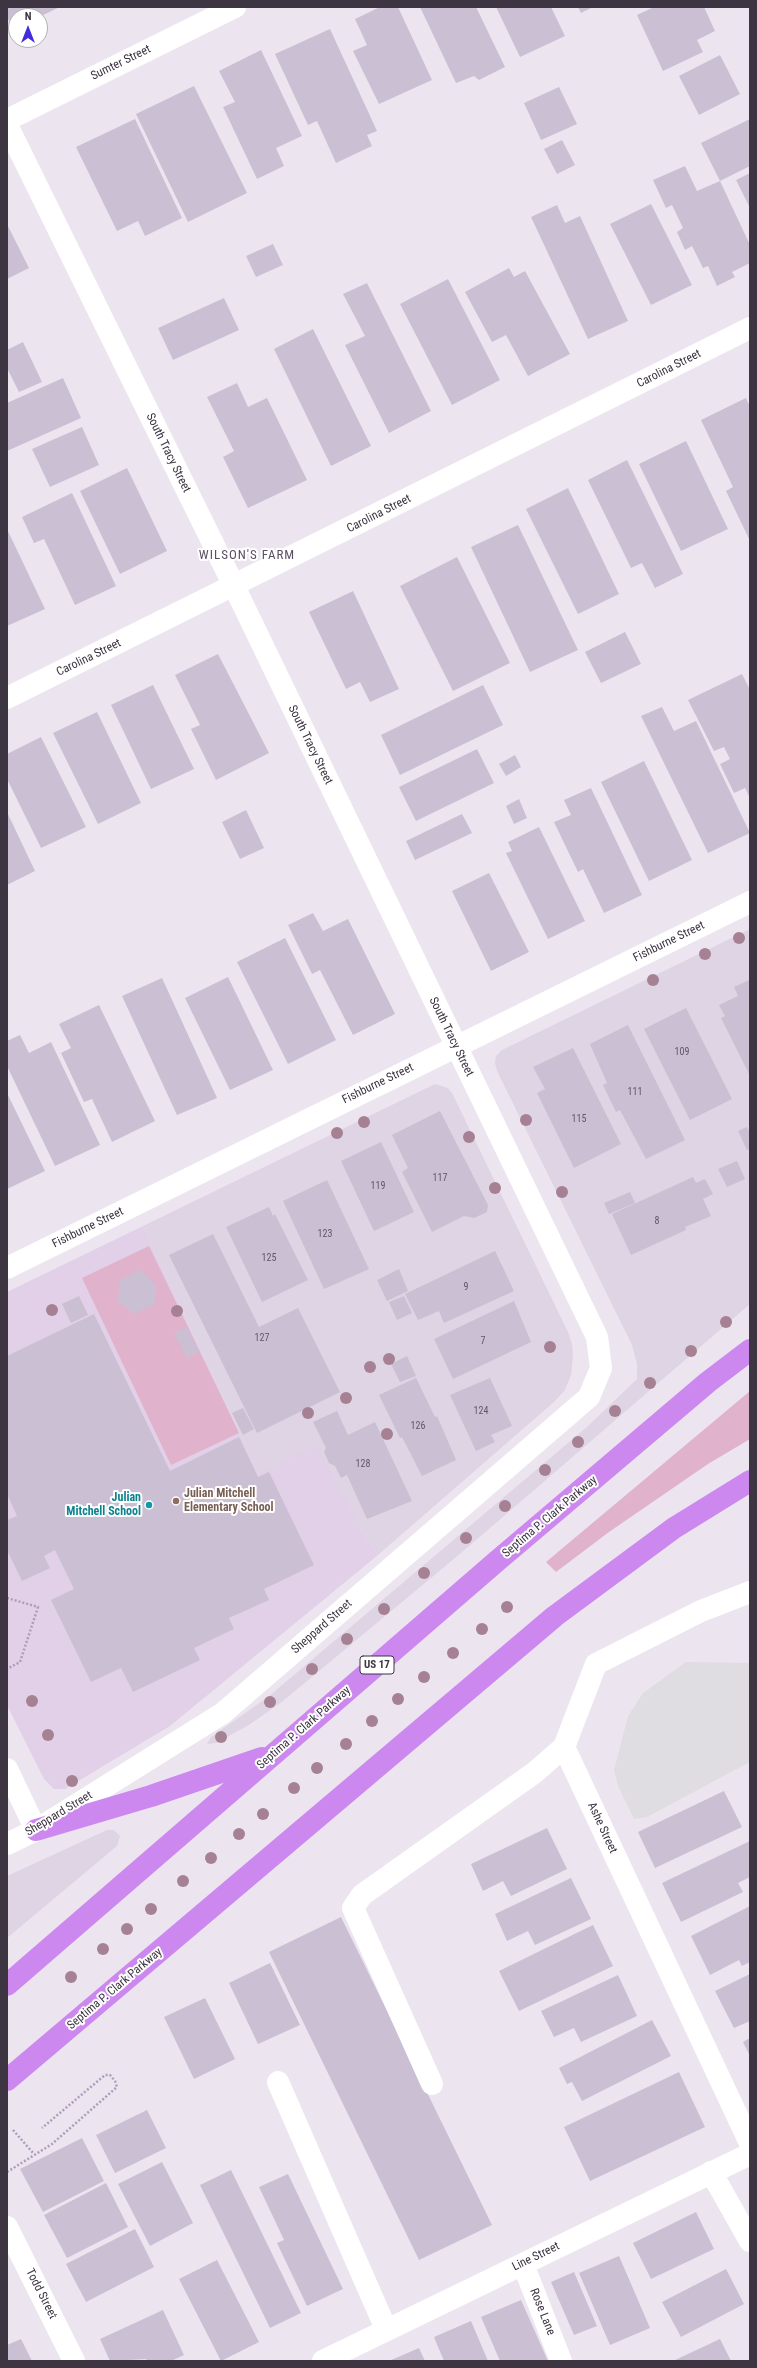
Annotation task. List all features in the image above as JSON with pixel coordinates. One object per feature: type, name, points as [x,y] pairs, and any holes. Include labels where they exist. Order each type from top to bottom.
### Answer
[{"type":"highway","name":"Septima P. Clark Parkway","points":[[7,1985],[672,1413],[750,1350]]},
{"type":"highway","name":"Septima P. Clark Parkway","points":[[7,2080],[555,1616],[674,1528],[750,1482]]},
{"type":"highway","points":[[36,1830],[151,1796],[273,1755]]},
{"type":"street","name":"Sumter Street","points":[[7,120],[235,7]]},
{"type":"street","name":"South Tracy Street","points":[[7,125],[234,586],[455,1047],[597,1337],[601,1368]]},
{"type":"street","name":"Carolina Street","points":[[7,698],[750,328]]},
{"type":"street","name":"Fishburne Street","points":[[7,1268],[750,902]]},
{"type":"street","name":"Sheppard Street","points":[[7,1844],[36,1830],[223,1713],[589,1397],[601,1368]]},
{"type":"street","points":[[432,2084],[353,1908],[362,1895],[534,1774],[564,1747],[596,1664],[701,1611],[750,1592]]},
{"type":"street","name":"Ashe Street","points":[[564,1747],[750,2143]]},
{"type":"street","points":[[7,1769],[36,1830]]},
{"type":"street","points":[[278,2082],[386,2329]]},
{"type":"street","name":"Line Street","points":[[323,2361],[386,2329],[750,2154]]},
{"type":"street","points":[[711,2172],[750,2241]]},
{"type":"street","name":"Todd Street","points":[[7,2227],[74,2361]]},
{"type":"street","name":"Rose Lane","points":[[522,2264],[561,2361]]},
{"type":"path","points":[[7,1598],[38,1607],[20,1662],[7,1668]]},
{"type":"path","points":[[7,2172],[52,2144],[117,2087],[115,2081],[110,2075],[105,2075],[42,2128]]},
{"type":"path","points":[[13,2130],[34,2154]]},
{"type":"shaded area","points":[[750,929],[750,1304],[461,1553],[283,1701],[249,1725],[216,1743],[207,1744],[211,1737],[268,1697],[588,1426],[637,1379],[637,1364],[632,1345],[497,1071],[495,1063],[496,1056],[502,1050]]},
{"type":"shaded area","points":[[435,1084],[448,1088],[452,1093],[568,1332],[572,1344],[573,1356],[571,1375],[565,1390],[554,1402],[378,1555],[360,1528],[259,1474],[143,1226]]},
{"type":"shaded area","name":"Julian Mitchell Elementary School","points":[[143,1226],[259,1474],[316,1445],[360,1528],[378,1555],[170,1726],[65,1789],[54,1789],[44,1779],[7,1705],[7,1292]]},
{"type":"shaded area","points":[[149,1246],[239,1433],[171,1465],[82,1278]]},
{"type":"shaded area","points":[[750,1391],[750,1439],[708,1464],[609,1532],[556,1572],[546,1562]]},
{"type":"shaded area","points":[[686,1662],[750,1663],[750,1762],[647,1817],[634,1819],[618,1786],[614,1770],[628,1716],[643,1693]]},
{"type":"shaded area","points":[[107,1830],[114,1830],[120,1836],[117,1846],[7,1938],[7,1876]]},
{"type":"building","points":[[7,7],[60,7],[48,13],[48,8],[8,8],[8,19]]},
{"type":"building","points":[[380,7],[398,7],[432,80],[379,104],[353,51],[367,45],[355,19]]},
{"type":"building","points":[[420,7],[476,7],[505,67],[479,80],[474,76],[456,83]]},
{"type":"building","points":[[496,7],[551,7],[565,36],[520,57]]},
{"type":"building","points":[[578,7],[593,7],[581,13]]},
{"type":"building","points":[[654,7],[704,7],[715,31],[697,40],[703,52],[663,71],[637,15]]},
{"type":"building","points":[[330,29],[377,131],[367,135],[372,146],[336,163],[317,121],[308,125],[275,54]]},
{"type":"building","points":[[261,50],[302,136],[276,148],[284,166],[257,179],[223,107],[235,102],[219,71]]},
{"type":"building","points":[[720,55],[740,94],[699,115],[679,76]]},
{"type":"building","points":[[194,86],[247,193],[188,222],[136,114]]},
{"type":"building","points":[[559,87],[577,124],[541,140],[524,103]]},
{"type":"building","points":[[135,119],[182,218],[145,236],[138,221],[117,231],[76,147]]},
{"type":"building","points":[[750,119],[750,166],[720,181],[701,143]]},
{"type":"building","points":[[562,140],[575,165],[557,174],[544,149]]},
{"type":"building","points":[[685,166],[697,191],[720,181],[750,245],[750,263],[732,272],[735,277],[717,286],[708,266],[703,268],[692,246],[685,250],[677,232],[683,228],[672,205],[666,208],[653,180]]},
{"type":"building","points":[[750,173],[750,208],[736,180]]},
{"type":"building","points":[[651,204],[692,285],[651,305],[610,224]]},
{"type":"building","points":[[557,205],[565,223],[580,216],[628,321],[588,339],[531,217]]},
{"type":"building","points":[[7,224],[29,268],[7,279]]},
{"type":"building","points":[[273,244],[283,265],[256,277],[246,256]]},
{"type":"building","points":[[509,268],[514,277],[525,271],[570,354],[528,376],[506,335],[492,342],[465,292]]},
{"type":"building","points":[[448,279],[500,380],[452,405],[400,304]]},
{"type":"building","points":[[367,283],[431,411],[389,433],[345,345],[365,336],[343,294]]},
{"type":"building","points":[[224,298],[239,330],[173,360],[158,328]]},
{"type":"building","points":[[313,329],[371,446],[331,466],[274,349]]},
{"type":"building","points":[[23,342],[42,382],[19,392],[7,368],[7,350]]},
{"type":"building","points":[[63,378],[81,418],[7,451],[7,403]]},
{"type":"building","points":[[237,383],[248,407],[267,398],[307,480],[248,508],[223,457],[234,451],[207,397]]},
{"type":"building","points":[[746,398],[750,407],[750,541],[726,491],[733,487],[701,420]]},
{"type":"building","points":[[82,427],[99,465],[50,487],[32,449]]},
{"type":"building","points":[[686,441],[728,529],[681,551],[639,464]]},
{"type":"building","points":[[627,460],[683,574],[655,588],[642,563],[631,568],[588,480]]},
{"type":"building","points":[[127,468],[167,551],[120,574],[80,491]]},
{"type":"building","points":[[568,488],[619,594],[578,614],[526,509]]},
{"type":"building","points":[[72,493],[116,586],[75,605],[44,539],[34,543],[22,517]]},
{"type":"building","points":[[518,525],[578,650],[530,672],[471,547]]},
{"type":"building","points":[[7,529],[45,609],[7,626]]},
{"type":"building","points":[[457,557],[510,663],[453,691],[400,586]]},
{"type":"building","points":[[353,591],[399,689],[370,702],[360,682],[346,689],[309,612]]},
{"type":"building","points":[[625,632],[641,664],[601,683],[585,652]]},
{"type":"building","points":[[218,654],[269,753],[216,780],[191,729],[200,725],[175,675]]},
{"type":"building","points":[[742,674],[750,690],[750,798],[745,788],[734,793],[720,764],[730,759],[724,747],[714,751],[688,700]]},
{"type":"building","points":[[153,685],[194,769],[151,789],[111,705]]},
{"type":"building","points":[[483,685],[503,725],[400,775],[381,735]]},
{"type":"building","points":[[662,707],[674,731],[696,721],[750,833],[708,853],[641,716]]},
{"type":"building","points":[[97,712],[141,803],[98,824],[53,733]]},
{"type":"building","points":[[41,737],[86,827],[41,848],[7,779],[7,754]]},
{"type":"building","points":[[477,749],[494,783],[416,821],[399,787]]},
{"type":"building","points":[[515,755],[521,767],[506,776],[499,764]]},
{"type":"building","points":[[644,761],[692,860],[649,881],[601,782]]},
{"type":"building","points":[[591,788],[642,895],[604,913],[583,869],[578,872],[554,822],[571,815],[564,800]]},
{"type":"building","points":[[519,799],[527,818],[514,824],[506,806]]},
{"type":"building","points":[[246,810],[264,848],[240,859],[222,822]]},
{"type":"building","points":[[7,812],[35,871],[7,885]]},
{"type":"building","points":[[462,814],[472,833],[415,860],[406,841]]},
{"type":"building","points":[[539,827],[585,921],[548,939],[506,853],[512,851],[508,842]]},
{"type":"building","points":[[489,873],[529,952],[491,971],[452,891]]},
{"type":"building","points":[[313,913],[323,931],[348,919],[395,1014],[353,1035],[320,970],[312,974],[288,925]]},
{"type":"building","points":[[285,938],[336,1040],[288,1064],[237,962]]},
{"type":"building","points":[[228,977],[273,1070],[230,1090],[185,998]]},
{"type":"building","points":[[162,978],[217,1098],[177,1115],[122,996]]},
{"type":"building","points":[[749,980],[750,1076],[721,1018],[725,1016],[719,1005],[738,996],[734,987]]},
{"type":"building","points":[[99,1005],[155,1121],[112,1142],[92,1099],[84,1102],[61,1053],[71,1048],[59,1024]]},
{"type":"building","points":[[686,1008],[732,1099],[690,1120],[644,1029]]},
{"type":"building","points":[[628,1025],[685,1140],[646,1159],[620,1110],[616,1112],[603,1085],[607,1083],[590,1044]]},
{"type":"building","points":[[20,1035],[29,1053],[51,1042],[100,1145],[55,1166],[7,1066],[7,1041]]},
{"type":"building","points":[[573,1048],[621,1144],[574,1168],[537,1093],[545,1089],[533,1067]]},
{"type":"building","points":[[7,1093],[45,1171],[7,1189]]},
{"type":"building","points":[[440,1111],[488,1205],[487,1212],[474,1218],[464,1216],[432,1232],[402,1172],[408,1168],[392,1135]]},
{"type":"building","points":[[747,1127],[750,1133],[750,1149],[747,1150],[738,1131]]},
{"type":"building","points":[[381,1142],[414,1212],[374,1231],[341,1161]]},
{"type":"building","points":[[737,1161],[745,1179],[727,1187],[718,1169]]},
{"type":"building","points":[[693,1177],[696,1183],[705,1179],[713,1194],[703,1199],[711,1216],[685,1227],[686,1230],[631,1255],[612,1214]]},
{"type":"building","points":[[327,1180],[369,1269],[324,1289],[283,1201]]},
{"type":"building","points":[[630,1192],[635,1203],[609,1214],[604,1203]]},
{"type":"building","points":[[269,1207],[273,1216],[275,1214],[308,1280],[262,1302],[226,1227]]},
{"type":"building","points":[[213,1234],[259,1327],[298,1308],[340,1392],[257,1433],[169,1255]]},
{"type":"building","points":[[495,1251],[514,1291],[444,1323],[439,1311],[418,1320],[405,1294]]},
{"type":"building","points":[[399,1269],[408,1291],[387,1301],[377,1280]]},
{"type":"building","points":[[140,1270],[156,1284],[155,1304],[134,1314],[118,1301],[120,1280]]},
{"type":"building","points":[[79,1296],[88,1315],[71,1323],[62,1304]]},
{"type":"building","points":[[404,1296],[412,1313],[397,1320],[389,1302]]},
{"type":"building","points":[[514,1301],[531,1342],[453,1379],[434,1339]]},
{"type":"building","name":"Julian Mitchell School","points":[[94,1314],[170,1471],[239,1437],[258,1477],[269,1472],[314,1565],[264,1589],[269,1600],[229,1618],[234,1629],[194,1648],[200,1660],[133,1692],[121,1668],[91,1682],[51,1600],[74,1589],[55,1550],[44,1556],[50,1568],[22,1581],[7,1550],[7,1520],[17,1516],[7,1494],[7,1356]]},
{"type":"building","points":[[187,1327],[199,1352],[187,1358],[174,1333]]},
{"type":"building","points":[[407,1356],[416,1376],[400,1382],[391,1364]]},
{"type":"building","points":[[416,1378],[435,1417],[437,1416],[456,1460],[422,1476],[402,1437],[400,1438],[379,1395]]},
{"type":"building","points":[[490,1378],[512,1426],[491,1435],[495,1442],[476,1451],[450,1395]]},
{"type":"building","points":[[243,1408],[254,1429],[243,1435],[232,1413]]},
{"type":"building","points":[[337,1411],[348,1435],[375,1422],[412,1501],[367,1519],[347,1475],[341,1478],[335,1466],[329,1463],[324,1452],[326,1448],[313,1422]]},
{"type":"building","points":[[724,1791],[742,1827],[655,1868],[638,1832]]},
{"type":"building","points":[[547,1828],[567,1869],[511,1896],[503,1881],[483,1891],[471,1864]]},
{"type":"building","points":[[750,1841],[750,1877],[738,1883],[743,1892],[681,1922],[662,1883]]},
{"type":"building","points":[[571,1878],[591,1919],[535,1945],[528,1931],[507,1941],[495,1914]]},
{"type":"building","points":[[750,1906],[750,1962],[742,1966],[739,1960],[710,1975],[691,1936]]},
{"type":"building","points":[[341,1917],[492,2225],[419,2260],[269,1952]]},
{"type":"building","points":[[593,1925],[613,1966],[519,2011],[499,1971]]},
{"type":"building","points":[[270,1963],[300,2025],[258,2044],[229,1983]]},
{"type":"building","points":[[750,1974],[750,2021],[734,2028],[715,1991]]},
{"type":"building","points":[[618,1975],[637,2016],[581,2042],[574,2028],[554,2037],[541,2011]]},
{"type":"building","points":[[205,1998],[235,2059],[194,2079],[164,2017]]},
{"type":"building","points":[[652,2020],[671,2056],[582,2101],[572,2082],[567,2084],[559,2068]]},
{"type":"building","points":[[750,2038],[750,2056],[743,2042]]},
{"type":"building","points":[[679,2072],[705,2127],[590,2181],[564,2127]]},
{"type":"building","points":[[147,2110],[166,2148],[115,2173],[96,2135]]},
{"type":"building","points":[[82,2138],[104,2181],[43,2212],[20,2169]]},
{"type":"building","points":[[162,2162],[193,2223],[150,2246],[118,2184]]},
{"type":"building","points":[[231,2170],[301,2313],[270,2328],[200,2185]]},
{"type":"building","points":[[288,2174],[343,2289],[307,2306],[277,2243],[284,2240],[259,2187]]},
{"type":"building","points":[[106,2183],[128,2227],[67,2258],[44,2215]]},
{"type":"building","points":[[696,2212],[714,2249],[651,2279],[633,2243]]},
{"type":"building","points":[[135,2229],[154,2267],[86,2302],[66,2264]]},
{"type":"building","points":[[619,2256],[650,2328],[610,2345],[579,2273]]},
{"type":"building","points":[[217,2260],[259,2342],[221,2361],[179,2279]]},
{"type":"building","points":[[726,2269],[744,2304],[681,2337],[662,2302]]},
{"type":"building","points":[[574,2272],[597,2326],[574,2335],[551,2282]]},
{"type":"building","points":[[521,2300],[548,2361],[500,2361],[481,2317]]},
{"type":"building","points":[[163,2310],[184,2355],[171,2361],[147,2361],[146,2359],[110,2361],[100,2339]]},
{"type":"building","points":[[471,2321],[488,2361],[444,2361],[434,2337]]},
{"type":"building","points":[[21,2339],[32,2361],[7,2361],[7,2345]]},
{"type":"building","points":[[720,2339],[731,2361],[673,2361]]},
{"type":"building","points":[[419,2348],[425,2361],[389,2361]]},
{"type":"place","name":"Julian Mitchell Elementary School","points":[[176,1501]]},
{"type":"place","name":"Julian Mitchell School","points":[[149,1505]]},
{"type":"district","name":"WILSON'S FARM","points":[[247,556]]}]
